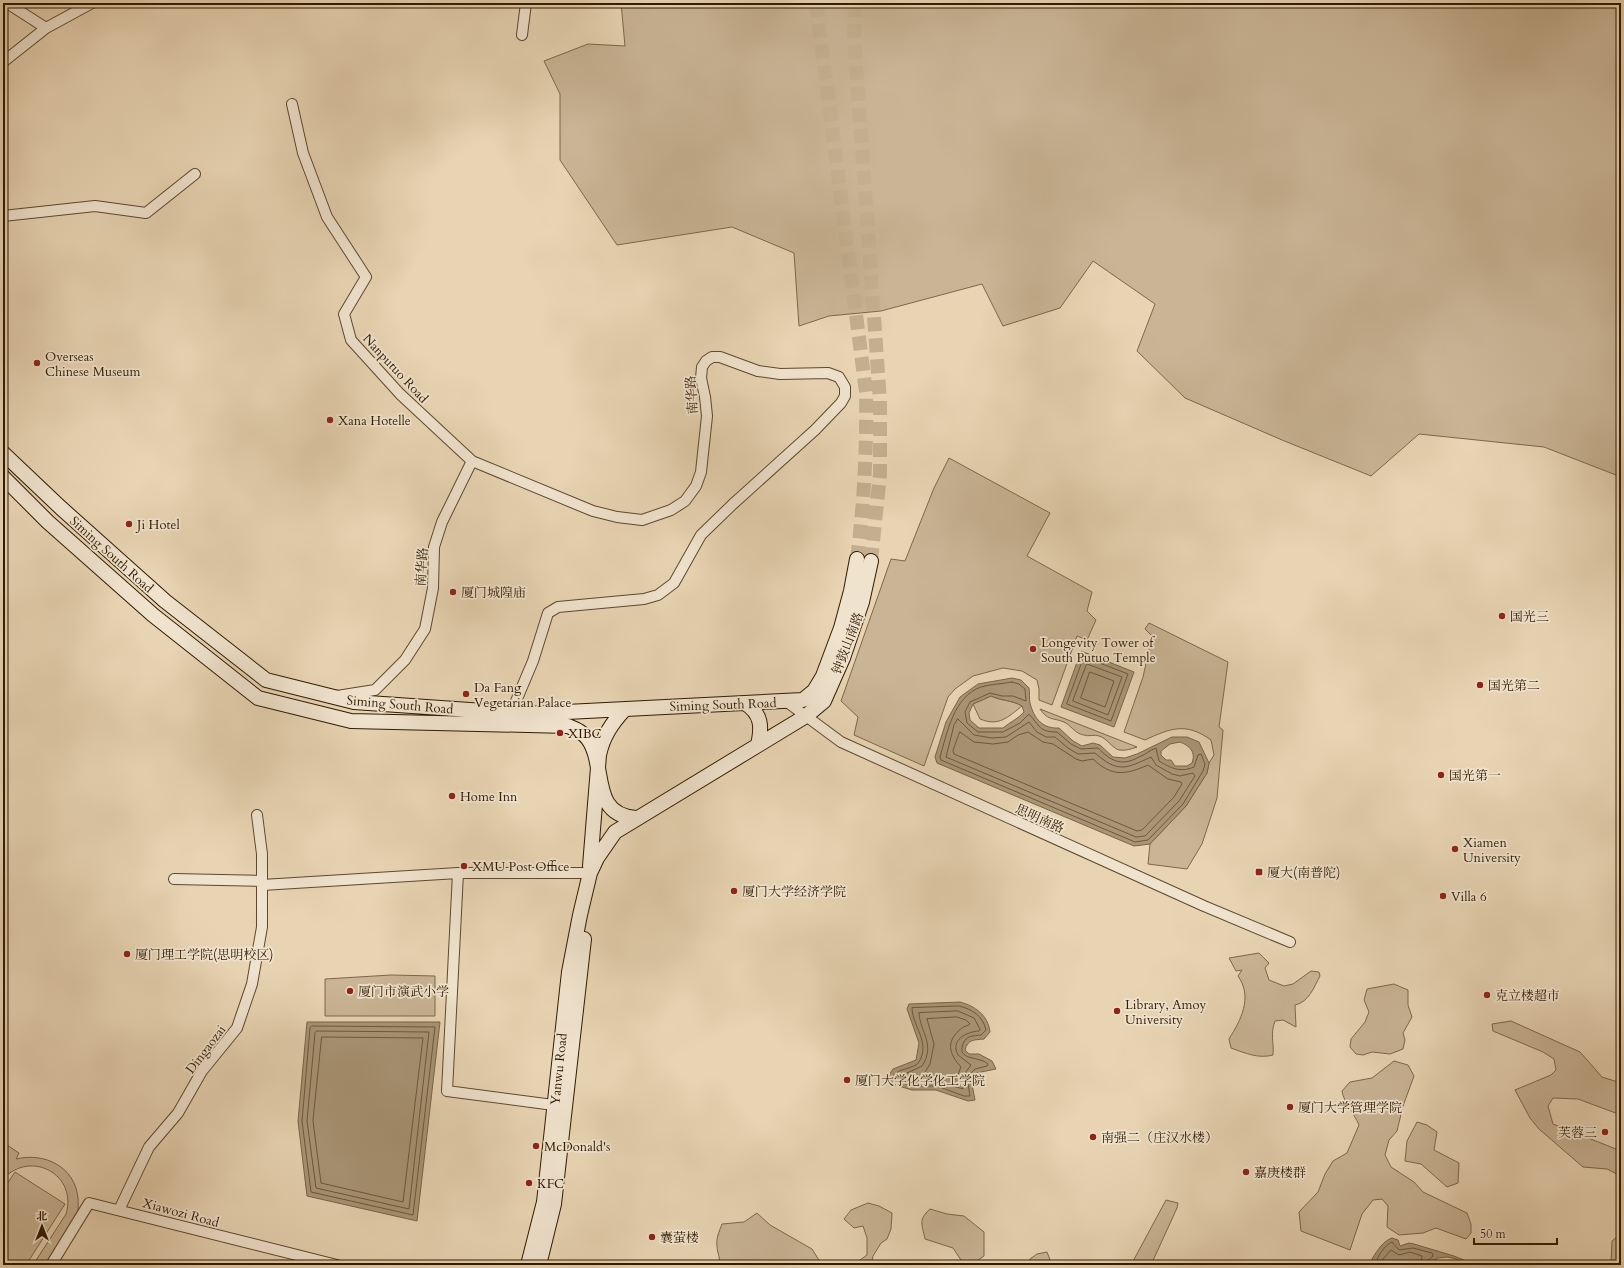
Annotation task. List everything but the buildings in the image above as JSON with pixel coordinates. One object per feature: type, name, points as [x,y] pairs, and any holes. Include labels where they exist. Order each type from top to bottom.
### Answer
[{"type":"main road","name":"Siming South Road","points":[[3,453],[61,508],[165,601],[266,680],[354,702],[527,714],[787,702]]},
{"type":"main road","name":"Siming South Road","points":[[3,477],[48,522],[153,615],[258,698],[351,720],[568,726],[578,730],[587,738],[594,753],[597,772]]},
{"type":"main road","name":"钟鼓山南路","points":[[787,702],[803,700],[814,691],[823,676],[843,621],[857,560]]},
{"type":"main road","name":"钟鼓山南路","points":[[590,873],[597,858],[615,832],[806,716],[824,701],[854,629],[871,561]]},
{"type":"main road","points":[[745,703],[754,710],[760,719],[761,732],[758,745]]},
{"type":"main road","name":"Yanwu Road","points":[[528,1265],[544,1202],[560,1106],[590,873],[599,755],[605,735],[614,720],[624,709]]},
{"type":"main road","points":[[597,772],[608,803],[616,813],[625,817],[636,818]]},
{"type":"main road","name":"Yanwu Road","points":[[539,1265],[554,1204],[560,1106]]},
{"type":"street","points":[[7,3],[46,28]]},
{"type":"street","points":[[3,62],[46,28],[92,3]]},
{"type":"street","points":[[522,35],[526,3]]},
{"type":"street","name":"Nanputuo Road","points":[[292,104],[303,153],[327,217],[366,277],[344,314],[351,340],[400,394],[472,461]]},
{"type":"street","points":[[3,216],[95,206],[146,213],[195,174]]},
{"type":"street","name":"南华路","points":[[332,697],[375,690],[405,660],[425,629],[433,588],[434,547],[442,522],[472,461],[593,511],[617,517],[642,520],[671,510],[685,500],[696,486],[701,472],[706,416],[705,397],[701,378],[702,367],[706,360],[712,357],[720,357],[758,371],[780,374],[828,373],[839,377],[845,387],[845,396],[841,403],[815,430],[701,535],[674,583],[658,595],[644,599],[558,607],[548,613],[533,661],[510,713]]},
{"type":"street","name":"思明南路","points":[[787,702],[841,742],[1198,903],[1290,942]]},
{"type":"street","name":"Dingaozai","points":[[119,1210],[149,1147],[178,1113],[202,1071],[237,1028],[252,984],[262,927],[262,854],[257,815]]},
{"type":"street","points":[[174,879],[262,883],[458,873],[590,873]]},
{"type":"street","points":[[458,873],[447,1091],[560,1106]]},
{"type":"street","name":"Xiawozi Road","points":[[51,1265],[89,1203],[337,1265]]},
{"type":"shaded area","points":[[621,3],[1621,3],[1621,477],[1544,447],[1419,434],[1371,476],[1282,440],[1185,398],[1137,351],[1155,304],[1093,261],[1060,308],[1003,326],[982,284],[881,311],[829,316],[799,326],[794,253],[732,227],[617,245],[560,160],[560,94],[544,61],[588,44],[625,46]]},
{"type":"shaded area","points":[[949,458],[1050,513],[1027,556],[1092,592],[1087,611],[1096,620],[1087,640],[1077,636],[1052,705],[1039,700],[1037,680],[1022,671],[1003,668],[973,676],[955,689],[948,697],[924,766],[854,735],[858,717],[841,701],[891,559],[905,561],[934,488]]},
{"type":"shaded area","points":[[1149,623],[1228,662],[1219,727],[1223,730],[1217,798],[1202,844],[1187,869],[1148,864],[1150,844],[1186,806],[1207,773],[1209,763],[1214,755],[1211,740],[1194,731],[1186,729],[1171,730],[1145,740],[1124,732],[1143,677],[1152,636],[1145,629]]},
{"type":"shaded area","points":[[991,696],[1022,706],[1003,720],[993,722],[980,719],[973,704]]},
{"type":"shaded area","points":[[1040,709],[1137,747],[1119,750],[1102,737],[1097,735],[1086,736],[1074,730],[1062,721],[1049,718]]},
{"type":"shaded area","points":[[1259,953],[1269,963],[1265,968],[1269,980],[1284,986],[1293,984],[1311,971],[1319,972],[1320,976],[1304,1001],[1295,1005],[1296,1027],[1283,1020],[1275,1021],[1272,1034],[1273,1055],[1267,1056],[1252,1055],[1231,1048],[1229,1039],[1238,1024],[1244,1008],[1245,992],[1238,976],[1242,970],[1236,971],[1229,958]]},
{"type":"shaded area","points":[[391,975],[435,976],[435,1016],[325,1016],[325,979]]},
{"type":"shaded area","points":[[1394,984],[1408,990],[1408,1005],[1412,1017],[1403,1033],[1405,1040],[1403,1049],[1390,1054],[1372,1052],[1363,1055],[1356,1054],[1350,1047],[1351,1039],[1365,1022],[1369,1012],[1364,1000],[1367,989]]},
{"type":"shaded area","points":[[1511,1021],[1580,1052],[1602,1077],[1621,1083],[1621,1115],[1578,1099],[1553,1098],[1548,1106],[1553,1124],[1621,1151],[1621,1176],[1607,1169],[1583,1167],[1539,1129],[1530,1118],[1515,1090],[1551,1075],[1556,1070],[1554,1059],[1543,1052],[1493,1031],[1492,1024]]},
{"type":"shaded area","points":[[1394,1061],[1408,1065],[1414,1076],[1403,1106],[1397,1131],[1389,1140],[1385,1155],[1391,1167],[1414,1182],[1423,1192],[1467,1213],[1471,1224],[1471,1233],[1466,1239],[1436,1228],[1423,1233],[1399,1235],[1387,1227],[1388,1206],[1382,1199],[1373,1200],[1362,1214],[1350,1250],[1301,1231],[1299,1212],[1318,1192],[1325,1174],[1333,1161],[1347,1153],[1359,1125],[1345,1100],[1342,1091],[1350,1082],[1372,1078]]},
{"type":"shaded area","points":[[1417,1122],[1427,1125],[1437,1132],[1434,1150],[1459,1163],[1458,1183],[1447,1187],[1421,1164],[1405,1161],[1407,1141]]},
{"type":"shaded area","points":[[7,1145],[19,1153],[16,1159],[27,1157],[38,1158],[57,1164],[65,1170],[76,1187],[78,1198],[77,1214],[68,1233],[48,1265],[33,1265],[66,1214],[68,1200],[65,1188],[59,1178],[50,1171],[38,1167],[26,1166],[14,1170],[3,1179],[3,1150]]},
{"type":"shaded area","points":[[15,1172],[65,1204],[26,1265],[13,1265],[3,1258],[3,1190]]},
{"type":"shaded area","points":[[1166,1200],[1178,1203],[1177,1208],[1151,1265],[1131,1265]]},
{"type":"shaded area","points":[[868,1203],[879,1206],[892,1213],[891,1229],[887,1239],[881,1243],[873,1256],[871,1265],[853,1265],[867,1255],[867,1238],[863,1226],[854,1228],[844,1219],[851,1210]]},
{"type":"shaded area","points":[[930,1209],[947,1214],[964,1216],[984,1232],[984,1256],[974,1263],[961,1260],[953,1248],[925,1239],[922,1219]]},
{"type":"shaded area","points":[[757,1213],[770,1225],[812,1249],[822,1265],[719,1265],[720,1260],[717,1249],[717,1240],[722,1224],[744,1222]]},
{"type":"shaded area","points":[[1618,1236],[1621,1236],[1621,1265],[1611,1265],[1612,1241]]},
{"type":"shaded area","points":[[1047,1252],[1052,1265],[1030,1265],[1030,1259],[1037,1254]]},
{"type":"water","points":[[1081,651],[1134,672],[1114,727],[1061,707]]},
{"type":"water","points":[[1012,678],[1021,680],[1029,688],[1032,709],[1040,722],[1048,727],[1059,728],[1073,741],[1082,746],[1093,743],[1100,745],[1113,757],[1125,758],[1137,754],[1172,737],[1187,737],[1199,742],[1209,763],[1207,773],[1186,806],[1150,844],[1134,846],[937,763],[935,757],[946,722],[960,697],[978,684]],"holes":[[[991,696],[1018,704],[1022,706],[1024,712],[1003,728],[979,728],[970,720],[969,713],[973,704]],[[1180,742],[1187,745],[1193,753],[1192,763],[1187,766],[1175,766],[1171,760],[1166,760],[1161,755],[1161,751],[1170,744]]]},
{"type":"water","points":[[960,1002],[971,1006],[984,1016],[990,1032],[984,1039],[970,1042],[966,1046],[965,1050],[969,1054],[979,1054],[992,1061],[996,1069],[976,1073],[971,1079],[975,1100],[968,1101],[936,1090],[912,1090],[889,1083],[889,1075],[893,1069],[916,1060],[919,1043],[907,1009],[909,1004]]},
{"type":"water","points":[[307,1022],[440,1022],[417,1221],[307,1196],[298,1121]]},
{"type":"water","points":[[1392,1238],[1398,1240],[1400,1246],[1409,1243],[1414,1244],[1454,1256],[1476,1265],[1464,1265],[1456,1259],[1448,1257],[1438,1258],[1429,1265],[1373,1265],[1372,1259],[1378,1250],[1386,1241]]},
{"type":"tunnel","points":[[816,3],[866,392],[866,434],[862,518],[857,559]]},
{"type":"tunnel","points":[[855,3],[854,36],[880,401],[880,474],[871,561]]},
{"type":"place","name":"Overseas Chinese Museum","points":[[37,363]]},
{"type":"place","name":"Xana Hotelle","points":[[330,420]]},
{"type":"place","name":"Ji Hotel","points":[[129,524]]},
{"type":"place","name":"厦门城隍庙","points":[[453,592]]},
{"type":"place","name":"国光三","points":[[1502,616]]},
{"type":"place","name":"Longevity Tower of South Putuo Temple","points":[[1033,649]]},
{"type":"place","name":"国光第二","points":[[1480,685]]},
{"type":"place","name":"Da Fang Vegetarian Palace","points":[[466,694]]},
{"type":"place","name":"XIBC","points":[[560,733]]},
{"type":"place","name":"国光第一","points":[[1441,775]]},
{"type":"place","name":"Home Inn","points":[[452,796]]},
{"type":"place","name":"Xiamen University","points":[[1455,849]]},
{"type":"place","name":"XMU Post Office","points":[[464,866]]},
{"type":"place","name":"厦大(南普陀)","points":[[1259,872]]},
{"type":"place","name":"厦门大学经济学院","points":[[734,891]]},
{"type":"place","name":"Villa 6","points":[[1443,896]]},
{"type":"place","name":"厦门理工学院(思明校区)","points":[[127,954]]},
{"type":"place","name":"厦门市演武小学","points":[[350,991]]},
{"type":"place","name":"克立楼超市","points":[[1487,995]]},
{"type":"place","name":"Library, Amoy University","points":[[1117,1011]]},
{"type":"place","name":"厦门大学化学化工学院","points":[[847,1080]]},
{"type":"place","name":"厦门大学管理学院","points":[[1290,1107]]},
{"type":"place","name":"芙蓉三","points":[[1605,1132]]},
{"type":"place","name":"南强二（庄汉水楼）","points":[[1093,1137]]},
{"type":"place","name":"McDonald's","points":[[536,1146]]},
{"type":"place","name":"嘉庚楼群","points":[[1246,1172]]},
{"type":"place","name":"KFC","points":[[529,1183]]},
{"type":"place","name":"囊萤楼","points":[[652,1237]]}]
